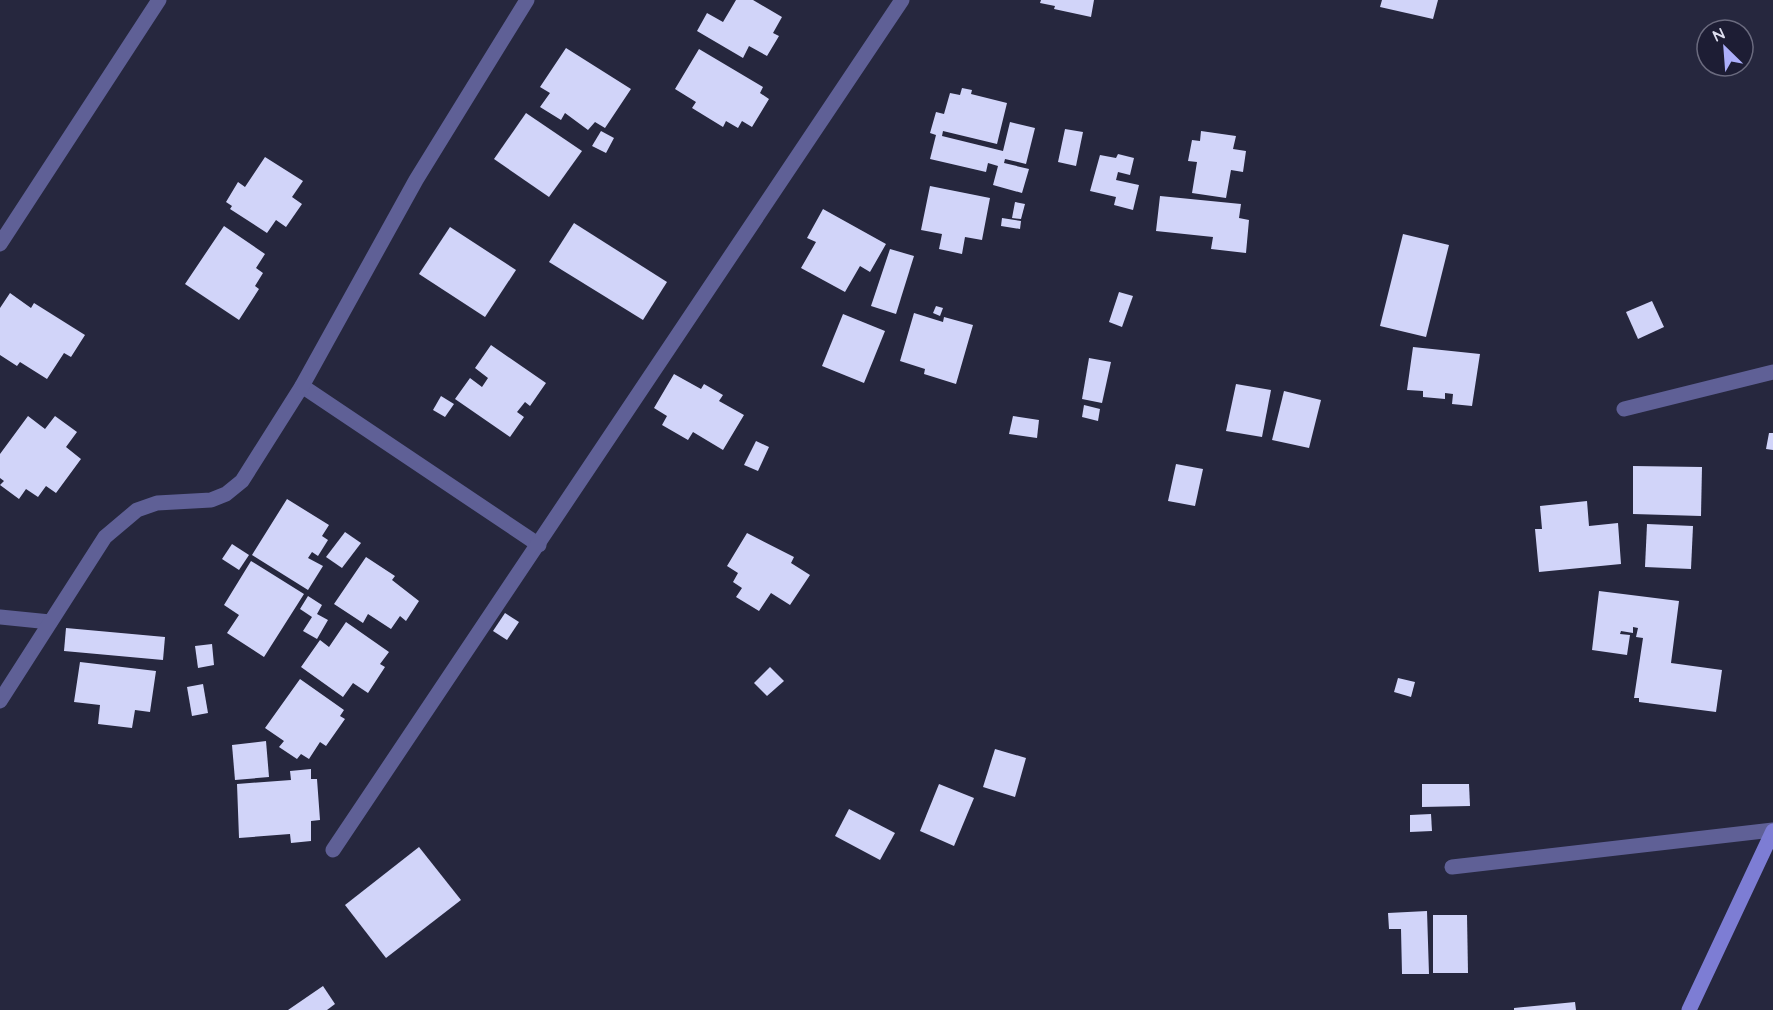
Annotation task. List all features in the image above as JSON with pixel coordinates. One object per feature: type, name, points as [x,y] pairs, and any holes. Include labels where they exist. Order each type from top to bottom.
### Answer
[{"type":"street","points":[[0,244],[159,0]]},
{"type":"street","points":[[0,701],[105,537],[119,523],[137,510],[157,503],[211,500],[226,494],[242,481],[302,386],[416,180],[527,0]]},
{"type":"street","points":[[333,850],[902,0]]},
{"type":"street","points":[[1624,409],[1773,372]]},
{"type":"street","points":[[302,386],[539,545]]},
{"type":"street","points":[[0,617],[50,622]]},
{"type":"street","points":[[1452,867],[1773,831]]},
{"type":"street","points":[[1689,1010],[1773,831]]},
{"type":"building","points":[[736,0],[753,0],[782,17],[773,33],[779,36],[767,56],[749,46],[743,58],[697,31],[707,13],[723,22]]},
{"type":"building","points":[[1041,0],[1094,0],[1091,17],[1054,9],[1055,6],[1040,3]]},
{"type":"building","points":[[1382,0],[1438,0],[1433,19],[1380,7]]},
{"type":"building","points":[[566,48],[631,89],[605,128],[595,122],[588,130],[565,113],[561,120],[540,107],[550,93],[540,87]]},
{"type":"building","points":[[699,49],[763,87],[760,93],[769,99],[752,127],[742,121],[738,128],[726,121],[723,127],[692,108],[696,102],[675,89]]},
{"type":"building","points":[[962,88],[972,90],[971,94],[1007,103],[997,144],[943,131],[942,136],[1003,151],[1010,122],[1035,128],[1026,164],[1005,159],[1004,163],[1029,169],[1022,193],[993,185],[998,166],[988,163],[986,172],[930,159],[936,135],[930,133],[936,112],[944,114],[950,93],[960,95]]},
{"type":"building","points":[[526,113],[582,151],[549,197],[494,159]]},
{"type":"building","points":[[1065,129],[1083,132],[1076,166],[1058,162]]},
{"type":"building","points":[[601,131],[614,138],[606,153],[592,146]]},
{"type":"building","points":[[1201,131],[1236,136],[1233,149],[1246,151],[1243,172],[1231,170],[1226,198],[1192,193],[1197,162],[1188,161],[1192,140],[1200,141]]},
{"type":"building","points":[[1118,154],[1134,158],[1130,175],[1118,172],[1116,180],[1139,185],[1133,210],[1114,205],[1116,197],[1090,191],[1100,155],[1116,158]]},
{"type":"building","points":[[265,157],[303,181],[292,197],[302,204],[286,227],[276,220],[267,233],[230,209],[232,206],[226,202],[238,182],[245,187]]},
{"type":"building","points":[[930,186],[990,198],[982,240],[965,237],[962,254],[939,249],[942,234],[921,230]]},
{"type":"building","points":[[1160,196],[1241,204],[1239,218],[1249,220],[1246,253],[1211,249],[1213,237],[1156,231]]},
{"type":"building","points":[[1015,202],[1025,204],[1021,219],[1012,218]]},
{"type":"building","points":[[823,209],[886,244],[870,272],[860,266],[845,292],[801,268],[816,242],[807,238]]},
{"type":"building","points":[[1002,218],[1021,221],[1020,229],[1001,226]]},
{"type":"building","points":[[574,223],[667,282],[643,320],[549,262]]},
{"type":"building","points":[[224,226],[265,254],[256,268],[263,273],[255,286],[259,289],[239,320],[185,284]]},
{"type":"building","points":[[450,227],[516,270],[485,317],[419,274]]},
{"type":"building","points":[[1403,234],[1449,245],[1426,337],[1380,326]]},
{"type":"building","points":[[890,249],[914,256],[896,314],[871,306]]},
{"type":"building","points":[[1119,292],[1133,296],[1122,327],[1109,322]]},
{"type":"building","points":[[10,293],[31,308],[34,303],[85,335],[71,357],[64,353],[47,379],[20,362],[17,366],[0,355],[0,308]]},
{"type":"building","points":[[1652,301],[1664,327],[1638,339],[1626,312]]},
{"type":"building","points":[[936,306],[943,308],[940,316],[933,313]]},
{"type":"building","points":[[914,313],[943,322],[944,317],[973,325],[956,384],[924,374],[925,369],[900,361]]},
{"type":"building","points":[[843,314],[885,331],[864,383],[822,366]]},
{"type":"building","points":[[491,345],[546,383],[530,406],[525,402],[517,412],[524,417],[510,437],[455,399],[470,378],[482,387],[488,378],[475,368]]},
{"type":"building","points":[[1413,347],[1480,354],[1472,406],[1452,404],[1453,394],[1445,393],[1445,399],[1423,397],[1423,391],[1407,390]]},
{"type":"building","points":[[1089,358],[1111,362],[1102,403],[1082,399]]},
{"type":"building","points":[[674,374],[701,389],[704,384],[723,395],[719,401],[744,415],[723,450],[693,432],[688,440],[662,425],[667,416],[654,408]]},
{"type":"building","points":[[1236,384],[1271,390],[1262,437],[1226,431]]},
{"type":"building","points":[[1284,391],[1321,400],[1309,448],[1272,440]]},
{"type":"building","points":[[441,396],[454,404],[445,417],[433,410]]},
{"type":"building","points":[[1084,405],[1100,409],[1098,421],[1082,417]]},
{"type":"building","points":[[28,416],[45,429],[55,416],[77,432],[66,447],[81,459],[56,493],[46,486],[38,497],[26,489],[19,499],[0,485],[4,481],[0,478],[0,454]]},
{"type":"building","points":[[1013,416],[1039,420],[1037,438],[1009,434]]},
{"type":"building","points":[[1769,433],[1773,433],[1773,450],[1766,449]]},
{"type":"building","points":[[756,441],[769,447],[758,471],[744,465]]},
{"type":"building","points":[[1176,464],[1203,469],[1195,506],[1168,501]]},
{"type":"building","points":[[1633,466],[1702,467],[1701,516],[1633,514]]},
{"type":"building","points":[[287,499],[329,525],[322,536],[328,540],[318,556],[312,552],[308,558],[323,566],[308,590],[252,555]]},
{"type":"building","points":[[1587,501],[1589,526],[1618,523],[1621,564],[1539,572],[1535,529],[1542,529],[1540,506]]},
{"type":"building","points":[[1647,524],[1693,526],[1691,569],[1645,567]]},
{"type":"building","points":[[345,532],[361,543],[342,568],[326,557]]},
{"type":"building","points":[[747,533],[794,557],[791,563],[810,575],[790,605],[771,593],[759,611],[736,597],[742,588],[733,582],[738,573],[727,566]]},
{"type":"building","points":[[232,544],[249,555],[239,570],[222,559]]},
{"type":"building","points":[[366,557],[395,576],[392,580],[419,601],[406,621],[400,616],[391,629],[368,614],[363,623],[334,604]]},
{"type":"building","points":[[251,561],[304,594],[264,657],[227,633],[239,615],[224,605]]},
{"type":"building","points":[[1599,591],[1679,601],[1671,663],[1722,670],[1716,712],[1639,702],[1639,698],[1634,698],[1643,638],[1636,637],[1638,628],[1633,627],[1633,633],[1621,631],[1620,634],[1630,635],[1627,655],[1592,650]]},
{"type":"building","points":[[308,596],[322,605],[317,614],[328,620],[317,639],[303,631],[312,617],[300,609]]},
{"type":"building","points":[[505,613],[519,622],[507,640],[493,631]]},
{"type":"building","points":[[346,622],[389,652],[380,664],[385,667],[368,693],[353,683],[343,697],[301,667],[320,640],[329,647]]},
{"type":"building","points":[[66,628],[165,637],[163,660],[64,651]]},
{"type":"building","points":[[212,644],[214,665],[198,668],[195,646]]},
{"type":"building","points":[[80,662],[156,671],[150,712],[135,710],[132,728],[98,724],[100,705],[74,702]]},
{"type":"building","points":[[770,667],[784,681],[767,696],[754,683]]},
{"type":"building","points":[[1398,678],[1415,682],[1411,697],[1394,692]]},
{"type":"building","points":[[300,679],[344,710],[340,716],[345,719],[326,746],[320,742],[309,759],[301,754],[297,759],[279,747],[284,741],[265,728]]},
{"type":"building","points":[[203,684],[208,713],[192,716],[187,687]]},
{"type":"building","points":[[266,741],[269,777],[235,780],[232,745]]},
{"type":"building","points":[[995,749],[1026,758],[1015,797],[983,787]]},
{"type":"building","points":[[311,769],[311,779],[317,779],[320,820],[311,821],[311,841],[291,843],[290,834],[239,838],[237,784],[291,780],[290,771]]},
{"type":"building","points":[[939,784],[974,798],[954,846],[920,831]]},
{"type":"building","points":[[1422,784],[1469,784],[1470,806],[1422,807]]},
{"type":"building","points":[[849,809],[895,833],[880,860],[835,836]]},
{"type":"building","points":[[1431,814],[1432,831],[1410,832],[1410,815]]},
{"type":"building","points":[[419,847],[461,900],[386,958],[345,905]]},
{"type":"building","points":[[1427,911],[1429,974],[1402,974],[1401,929],[1389,929],[1388,913]]},
{"type":"building","points":[[1433,915],[1467,915],[1468,973],[1433,973]]},
{"type":"building","points":[[323,986],[335,1004],[327,1010],[288,1010]]},
{"type":"building","points":[[1575,1002],[1576,1010],[1514,1010],[1514,1008]]}]
